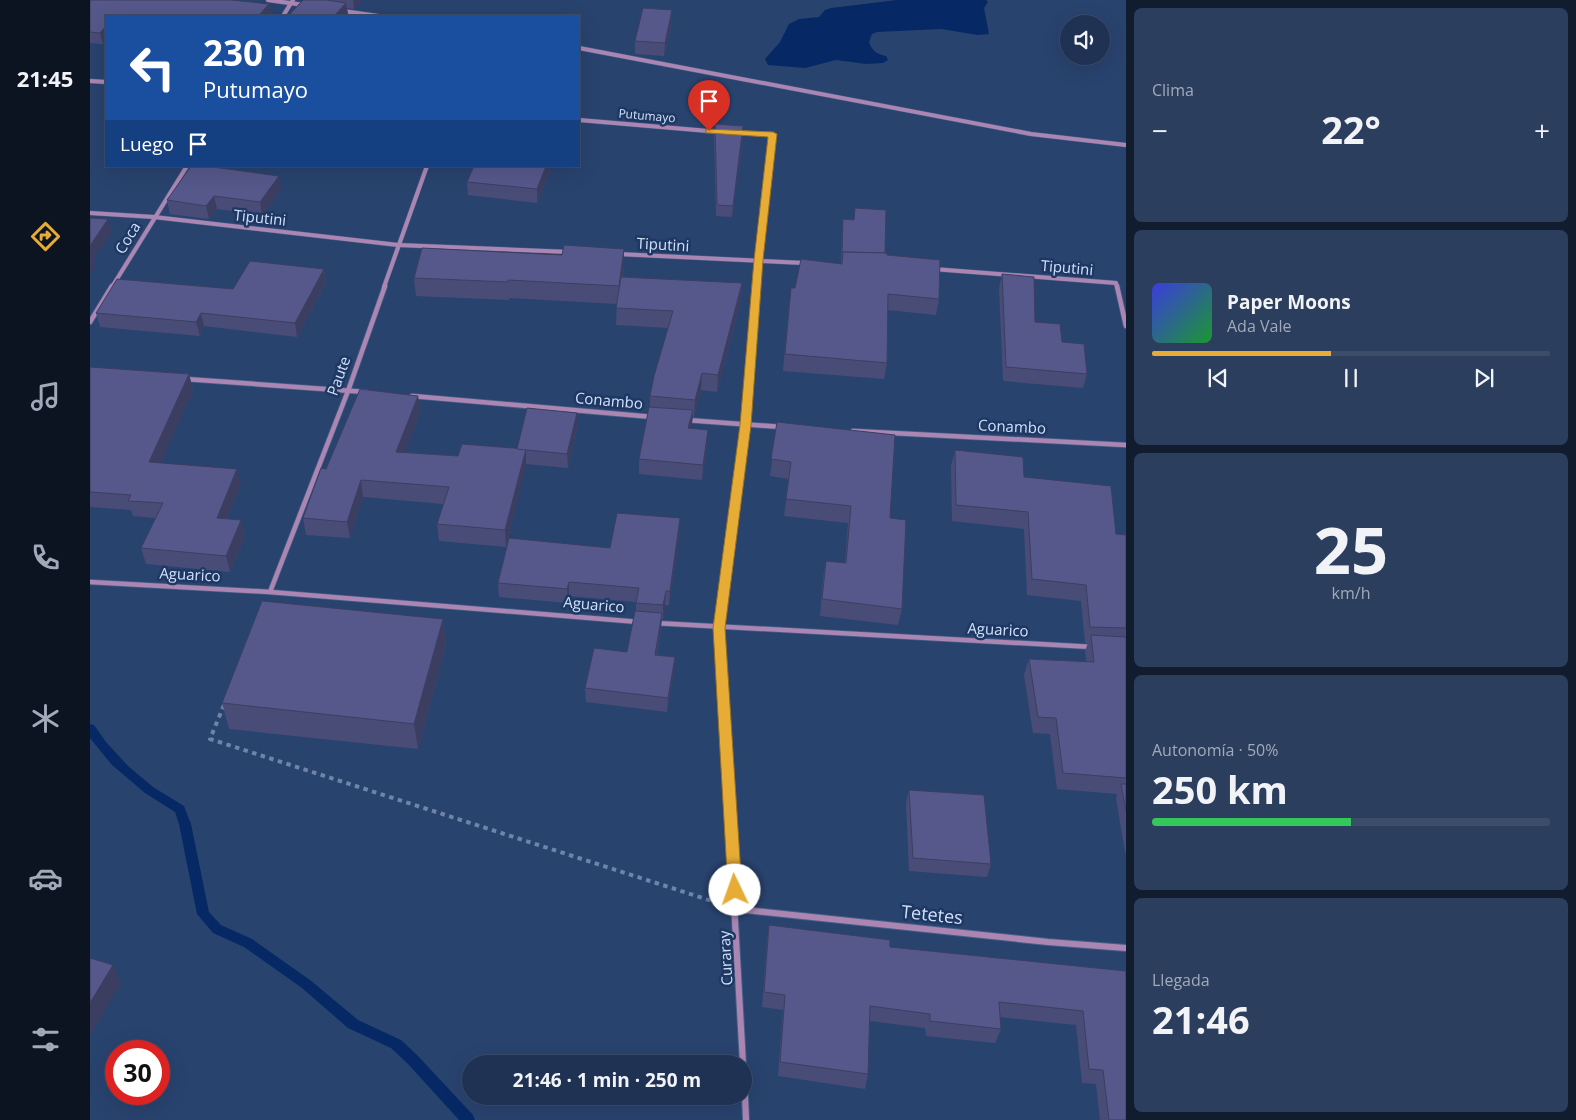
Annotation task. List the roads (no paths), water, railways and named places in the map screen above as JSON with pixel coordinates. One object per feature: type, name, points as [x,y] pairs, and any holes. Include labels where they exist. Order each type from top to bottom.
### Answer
[{"type":"street","points":[[268,0],[310,6]]},
{"type":"street","points":[[284,15],[292,2]]},
{"type":"street","points":[[339,10],[372,15]]},
{"type":"street","points":[[580,48],[1031,134],[1126,145]]},
{"type":"street","points":[[90,81],[105,82]]},
{"type":"street","name":"Putumayo","points":[[580,120],[747,134],[773,134]]},
{"type":"street","name":"Curaray","points":[[743,1055],[719,628],[746,425],[758,260],[773,134]]},
{"type":"street","name":"Coca","points":[[90,322],[186,167]]},
{"type":"street","name":"Paute","points":[[270,592],[348,391],[427,167]]},
{"type":"street","name":"Tiputini","points":[[90,212],[154,217],[398,245],[573,252]]},
{"type":"street","name":"Tiputini","points":[[612,254],[806,263]]},
{"type":"street","name":"Tiputini","points":[[931,268],[1116,283],[1126,326]]},
{"type":"street","points":[[179,378],[368,392]]},
{"type":"street","name":"Conambo","points":[[408,396],[656,417]]},
{"type":"street","points":[[676,419],[785,427]]},
{"type":"street","name":"Conambo","points":[[843,430],[1126,445]]},
{"type":"street","name":"Aguarico","points":[[90,582],[270,592],[641,622]]},
{"type":"street","name":"Aguarico","points":[[651,622],[719,628],[1096,647]]},
{"type":"street","name":"Tetetes","points":[[736,909],[1048,942],[1126,948]]},
{"type":"street","points":[[745,1105],[746,1120]]},
{"type":"water","points":[[897,0],[986,0],[988,2],[984,8],[989,34],[978,35],[941,29],[877,32],[872,34],[869,42],[875,52],[886,56],[888,60],[883,63],[866,64],[836,60],[805,68],[768,65],[765,59],[780,42],[789,24],[799,19],[819,17],[825,10],[831,8]]},
{"type":"waterway","points":[[90,728],[102,746],[124,770],[149,790],[180,809],[185,824],[203,914],[217,929],[248,943],[306,984],[353,1024],[396,1044],[468,1120]]}]
